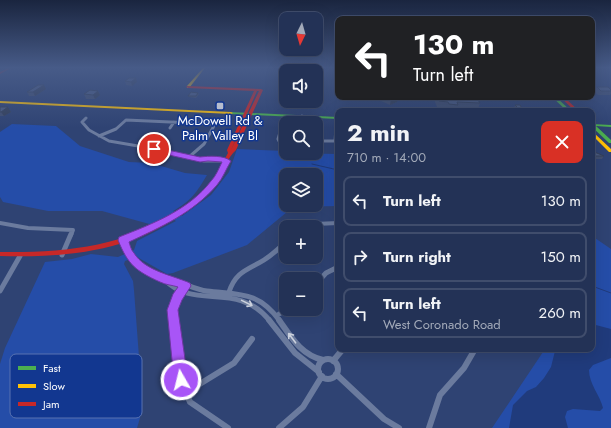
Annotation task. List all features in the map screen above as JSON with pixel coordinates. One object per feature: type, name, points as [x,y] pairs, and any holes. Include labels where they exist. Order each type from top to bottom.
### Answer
[{"type":"main road","points":[[0,254],[20,256],[62,255],[94,249],[148,230],[178,214],[195,202],[210,188],[219,176],[230,153],[234,150],[259,90],[211,88]]},
{"type":"main road","points":[[0,99],[94,105]]},
{"type":"main road","points":[[557,100],[566,108]]},
{"type":"main road","points":[[565,100],[574,108]]},
{"type":"main road","points":[[0,102],[335,114]]},
{"type":"main road","points":[[249,112],[302,116]]},
{"type":"main road","points":[[323,117],[335,118]]},
{"type":"main road","points":[[595,128],[611,126]]},
{"type":"main road","points":[[595,128],[611,130]]},
{"type":"main road","points":[[595,130],[611,142]]},
{"type":"main road","points":[[595,131],[611,151]]},
{"type":"street","points":[[86,118],[82,122],[84,126],[99,136],[126,145],[166,151],[200,159],[219,162],[227,161]]},
{"type":"street","points":[[99,136],[116,129],[126,120],[215,124],[204,144],[189,157]]},
{"type":"street","points":[[170,128],[174,122]]},
{"type":"street","points":[[323,141],[335,141]]},
{"type":"street","points":[[0,223],[28,228],[73,230],[62,255]]},
{"type":"street","points":[[323,224],[335,223]]},
{"type":"street","points":[[123,240],[130,256],[140,266],[164,279],[171,279],[184,288],[208,297],[234,298],[254,306],[266,315],[273,323],[295,354],[321,374],[331,378],[336,374],[337,368],[333,361],[329,359],[323,360],[311,357],[304,351],[269,308],[256,300],[243,294],[184,288]]},
{"type":"street","points":[[229,292],[231,284],[238,275],[265,260],[279,248]]},
{"type":"street","points":[[1,288],[20,256]]},
{"type":"street","points":[[323,276],[335,268]]},
{"type":"street","points":[[184,288],[174,304],[173,319],[181,380],[185,394],[197,409],[228,428]]},
{"type":"street","points":[[185,394],[234,363],[252,339]]},
{"type":"street","points":[[333,361],[340,352]]},
{"type":"street","points":[[429,428],[440,395],[446,386],[464,368],[473,352]]},
{"type":"street","points":[[279,428],[303,406],[321,374],[318,366],[323,360]]},
{"type":"street","points":[[336,374],[384,419],[399,428]]},
{"type":"shaded area","points":[[12,124],[56,126],[80,146],[129,162],[151,163],[185,173],[207,175],[193,196],[173,211],[182,216],[211,195],[229,172],[237,149],[279,151],[279,160],[323,160],[323,154],[335,154],[335,206],[323,206],[323,168],[279,168],[279,212],[287,212],[247,245],[167,274],[137,257],[125,261],[124,264],[133,281],[139,354],[10,354],[10,418],[140,418],[137,428],[0,428],[0,364],[5,348],[45,262],[72,259],[91,254],[118,257],[134,250],[137,241],[176,221],[168,216],[153,225],[102,211],[48,211],[3,202],[0,197],[0,132]]},
{"type":"shaded area","points":[[595,238],[611,249],[611,428],[492,428],[543,352],[595,352]]},
{"type":"shaded area","points":[[595,325],[611,329],[611,358],[593,365],[589,370],[589,375],[603,408],[600,411],[573,409],[567,411],[565,417],[568,428],[509,428],[513,405],[527,391],[536,387],[551,367],[555,352],[595,352]]},
{"type":"building","points":[[33,88],[39,88],[33,92],[27,92]]},
{"type":"building","points":[[598,88],[609,88],[611,90],[611,91],[601,91]]},
{"type":"building","points":[[90,90],[98,91],[93,95],[84,94]]},
{"type":"building","points":[[191,92],[198,93],[196,96],[188,96]]},
{"type":"building","points":[[478,100],[480,103],[457,102],[458,105],[439,101]]},
{"type":"building","points":[[515,105],[520,105],[522,108],[518,108]]},
{"type":"building","points":[[0,107],[8,107],[0,112]]},
{"type":"building","points":[[595,152],[604,156],[595,156]]},
{"type":"waterway","points":[[312,164],[335,169]]},
{"type":"waterway","points":[[595,287],[611,293]]},
{"type":"traffic: fast","points":[[557,100],[566,108]]},
{"type":"traffic: fast","points":[[231,113],[335,118]]},
{"type":"traffic: fast","points":[[595,125],[611,126]]},
{"type":"traffic: fast","points":[[595,128],[611,142]]},
{"type":"traffic: slow","points":[[0,102],[231,113]]},
{"type":"traffic: slow","points":[[595,136],[611,151]]},
{"type":"traffic: jam","points":[[212,88],[261,90],[234,150],[230,153]]},
{"type":"traffic: jam","points":[[0,254],[32,255],[99,247],[133,237],[164,224],[192,205],[214,182],[230,153],[229,150],[256,90]]},
{"type":"traffic: jam","points":[[565,100],[574,108]]},
{"type":"place","name":"McDowell Rd & Palm Valley Bl","points":[[220,106]]},
{"type":"route","points":[[154,149],[200,159],[222,159],[227,161],[214,183],[195,202],[163,223],[123,240],[130,256],[140,266],[164,279],[171,279],[186,286],[177,297],[172,310],[181,380]]}]
